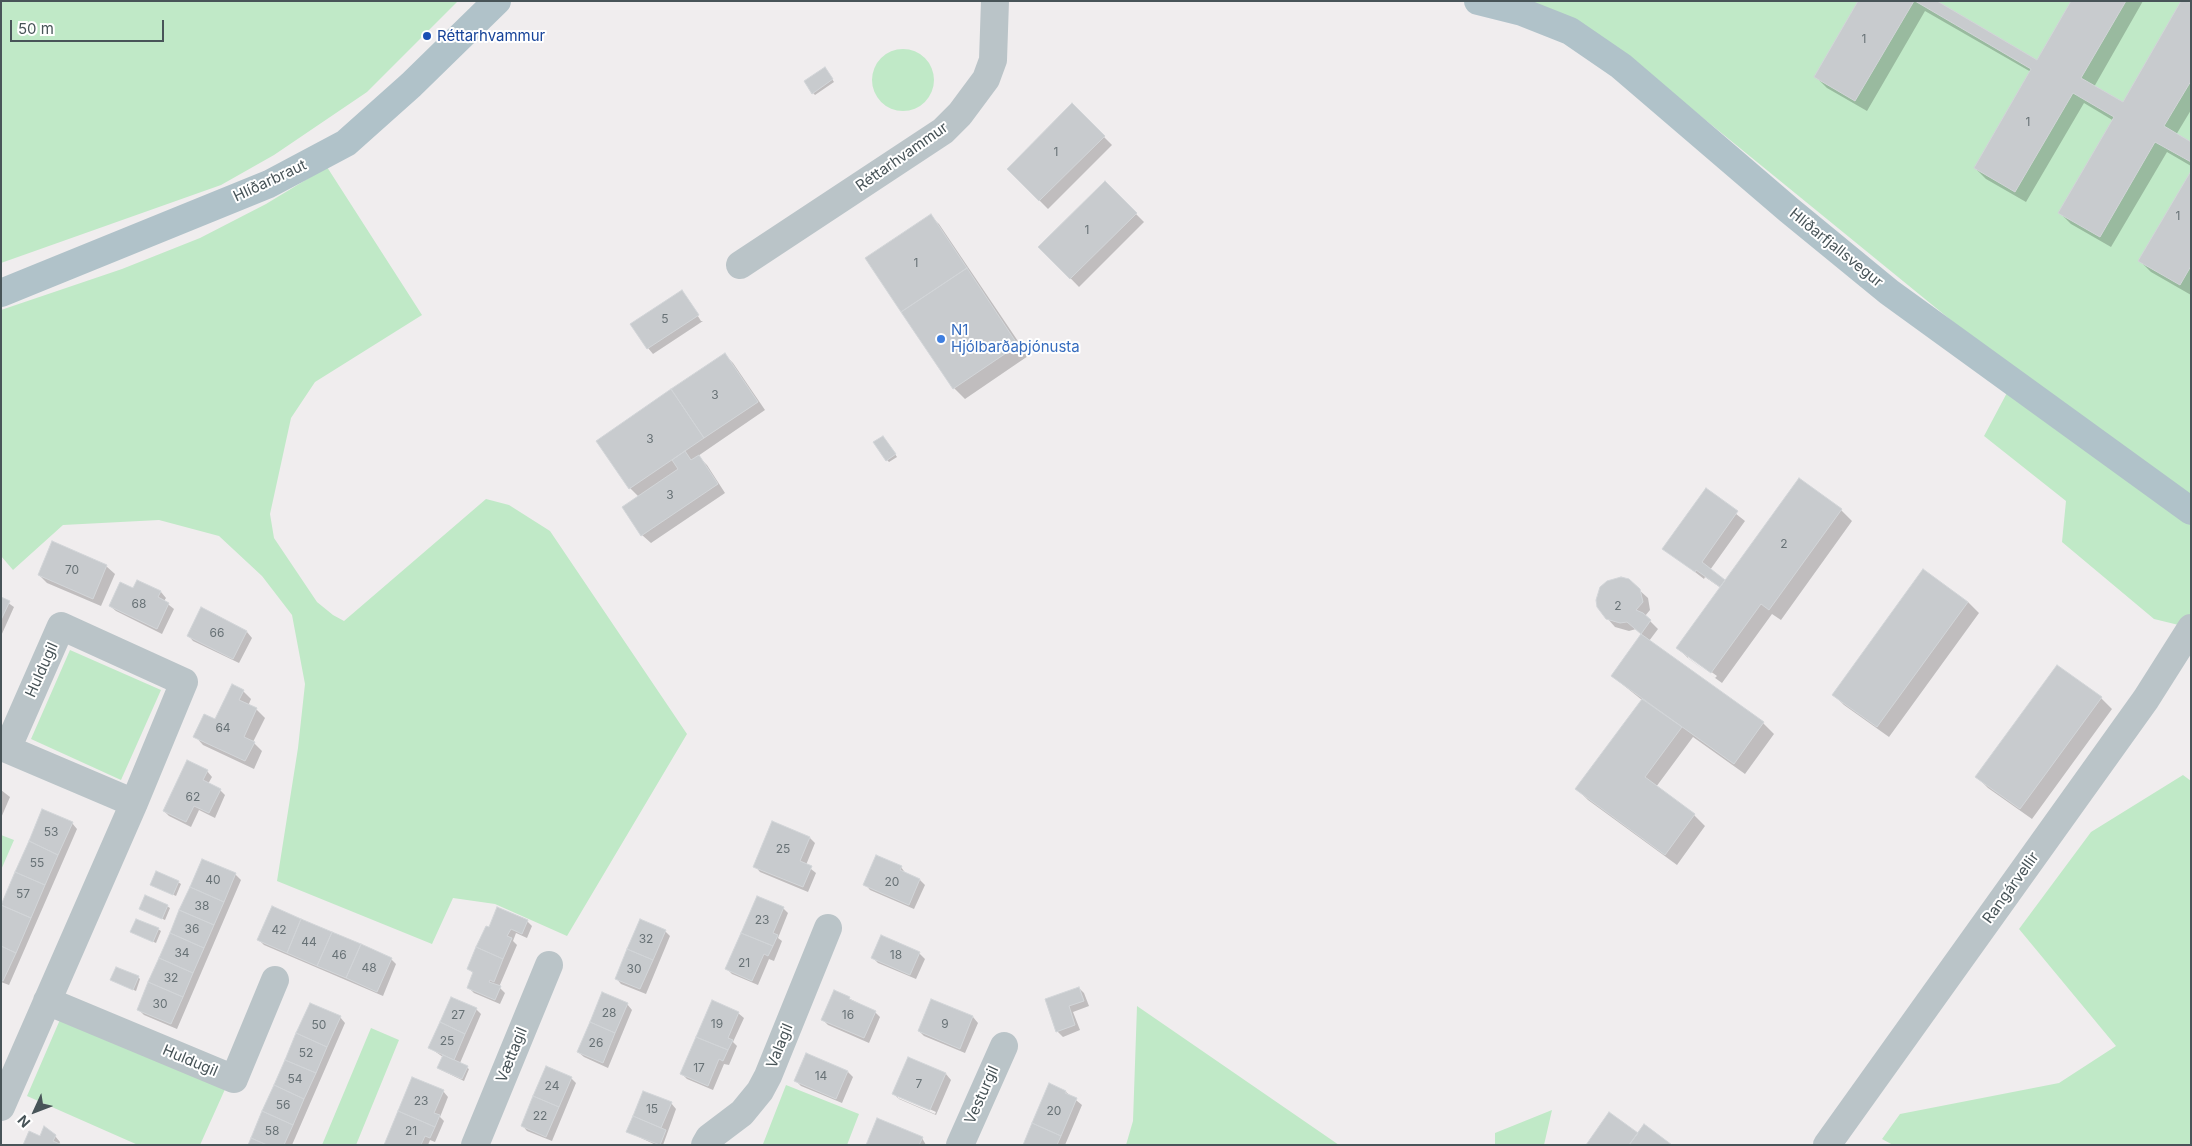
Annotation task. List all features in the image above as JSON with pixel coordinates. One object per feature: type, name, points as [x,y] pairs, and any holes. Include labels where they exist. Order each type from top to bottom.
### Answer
[{"type":"main road","name":"Hlíðarbraut","points":[[1,293],[269,184],[346,143],[411,85],[496,1]]},
{"type":"main road","name":"Hlíðarfjallsvegur","points":[[1478,1],[1522,12],[1570,31],[1621,66],[1789,210],[1889,292],[2191,511]]},
{"type":"street","name":"Réttarhvammur","points":[[740,265],[943,131],[960,114],[986,79],[992,60],[995,1]]},
{"type":"street","name":"Huldugil","points":[[1,1107],[134,803],[184,682],[61,626],[7,749],[134,803]]},
{"type":"street","name":"Rangárvellir","points":[[1827,1145],[2146,699],[2191,628]]},
{"type":"street","name":"Valagil","points":[[705,1145],[709,1138],[742,1113],[760,1091],[768,1076],[828,928]]},
{"type":"street","name":"Vættagil","points":[[475,1145],[549,965]]},
{"type":"street","name":"Huldugil","points":[[47,1001],[234,1079],[275,980]]},
{"type":"street","name":"Vesturgil","points":[[960,1145],[1004,1046]]},
{"type":"green space","points":[[1,1],[458,1],[367,92],[274,155],[221,185],[1,263]]},
{"type":"green space","points":[[1506,1],[2191,1],[2191,628],[2154,619],[2062,542],[2066,501],[1984,436],[2017,374],[1638,65]]},
{"type":"green space","points":[[903,49],[915,51],[925,58],[932,68],[934,80],[932,92],[925,102],[915,109],[903,111],[891,109],[881,102],[874,92],[872,80],[874,68],[881,58],[891,51]]},
{"type":"green space","points":[[327,167],[422,315],[315,382],[291,418],[270,514],[274,538],[317,602],[344,621],[486,499],[509,505],[550,531],[687,734],[567,936],[495,904],[453,898],[432,944],[277,881],[298,748],[305,684],[292,615],[262,576],[219,536],[159,520],[63,525],[13,570],[1,556],[1,310],[122,269],[200,238],[266,204]]},
{"type":"green space","points":[[70,650],[161,690],[121,780],[31,739]]},
{"type":"green space","points":[[2183,775],[2191,781],[2191,1145],[1893,1145],[1882,1139],[1900,1114],[2059,1083],[2116,1046],[2019,929],[2091,832]]},
{"type":"green space","points":[[1,835],[14,840],[1,870]]},
{"type":"green space","points":[[1137,1006],[1339,1145],[1126,1145],[1133,1121]]},
{"type":"green space","points":[[62,1015],[226,1087],[200,1145],[138,1145],[27,1096]]},
{"type":"green space","points":[[371,1028],[399,1040],[356,1145],[322,1145]]},
{"type":"green space","points":[[786,1085],[859,1114],[847,1145],[763,1144]]},
{"type":"green space","points":[[1552,1110],[1544,1145],[1495,1145],[1495,1133]]},
{"type":"building","points":[[1858,1],[1914,1],[1855,101],[1814,77]]},
{"type":"building","points":[[1915,1],[1937,1],[2037,60],[2071,1],[2126,1],[2081,78],[2123,102],[2181,1],[2191,2],[2191,81],[2164,126],[2191,142],[2191,162],[2155,142],[2100,237],[2058,213],[2114,117],[2073,93],[2015,192],[1974,168],[2031,69]]},
{"type":"building","points":[[825,67],[833,79],[812,94],[804,81]]},
{"type":"building","points":[[1072,103],[1105,136],[1039,201],[1007,169]]},
{"type":"building","points":[[2191,171],[2191,266],[2180,285],[2138,261]]},
{"type":"building","points":[[1105,181],[1137,213],[1070,279],[1038,247]]},
{"type":"building","points":[[931,214],[967,268],[901,312],[865,258]]},
{"type":"building","points":[[967,268],[1018,345],[953,389],[901,312]]},
{"type":"building","points":[[682,290],[699,315],[647,349],[630,324]]},
{"type":"building","points":[[725,353],[758,402],[704,438],[671,389]]},
{"type":"building","points":[[671,389],[704,438],[629,489],[596,441]]},
{"type":"building","points":[[883,436],[896,454],[886,461],[873,442]]},
{"type":"building","points":[[685,451],[691,460],[699,455],[718,484],[641,536],[622,507],[678,469],[672,460]]},
{"type":"building","points":[[1799,478],[1842,509],[1769,610],[1761,604],[1711,673],[1676,648]]},
{"type":"building","points":[[1706,488],[1738,511],[1702,562],[1725,580],[1720,587],[1662,549]]},
{"type":"building","points":[[52,541],[107,565],[93,599],[38,575]]},
{"type":"building","points":[[1923,569],[1968,602],[1877,727],[1832,695]]},
{"type":"building","points":[[1621,577],[1629,579],[1640,589],[1643,602],[1636,610],[1651,620],[1641,634],[1627,622],[1620,623],[1606,619],[1597,607],[1596,600],[1600,587],[1607,581]]},
{"type":"building","points":[[137,580],[161,591],[158,597],[169,603],[157,629],[109,606],[120,582],[133,588]]},
{"type":"building","points":[[1,597],[10,601],[1,620]]},
{"type":"building","points":[[201,607],[247,631],[233,659],[187,636]]},
{"type":"building","points":[[1641,634],[1764,722],[1734,764],[1611,676]]},
{"type":"building","points":[[2057,665],[2102,697],[2020,809],[1975,777]]},
{"type":"building","points":[[232,684],[244,690],[239,700],[257,708],[244,737],[255,742],[245,761],[193,737],[204,714],[215,719]]},
{"type":"building","points":[[1642,699],[1682,727],[1645,777],[1695,814],[1665,855],[1575,789]]},
{"type":"building","points":[[187,760],[208,770],[203,780],[221,789],[209,813],[194,806],[186,822],[163,811]]},
{"type":"building","points":[[42,809],[73,822],[58,855],[29,841]]},
{"type":"building","points":[[772,821],[810,837],[800,861],[812,866],[803,887],[753,867]]},
{"type":"building","points":[[29,841],[58,855],[45,885],[15,872]]},
{"type":"building","points":[[876,855],[902,866],[900,870],[920,879],[909,905],[863,885]]},
{"type":"building","points":[[202,859],[236,873],[224,902],[190,887]]},
{"type":"building","points":[[156,871],[179,881],[173,895],[150,885]]},
{"type":"building","points":[[15,872],[45,885],[31,918],[1,905]]},
{"type":"building","points":[[190,887],[224,902],[214,925],[179,910]]},
{"type":"building","points":[[145,895],[168,905],[162,919],[139,909]]},
{"type":"building","points":[[757,896],[784,907],[773,933],[778,935],[773,946],[741,933]]},
{"type":"building","points":[[1,905],[31,918],[16,953],[1,946]]},
{"type":"building","points":[[272,906],[301,919],[287,953],[257,940]]},
{"type":"building","points":[[497,907],[528,920],[522,934],[511,929],[507,936],[512,938],[503,959],[476,947],[486,926],[489,927]]},
{"type":"building","points":[[179,910],[214,925],[204,948],[170,933]]},
{"type":"building","points":[[136,919],[159,928],[153,942],[130,932]]},
{"type":"building","points":[[301,919],[332,932],[317,966],[287,953]]},
{"type":"building","points":[[640,919],[666,930],[653,960],[627,949]]},
{"type":"building","points":[[332,932],[361,944],[346,978],[317,966]]},
{"type":"building","points":[[170,933],[204,948],[193,973],[159,958]]},
{"type":"building","points":[[741,933],[773,946],[768,956],[764,954],[752,981],[725,969]]},
{"type":"building","points":[[881,935],[920,952],[910,975],[871,958]]},
{"type":"building","points":[[361,944],[392,958],[377,992],[346,978]]},
{"type":"building","points":[[1,946],[16,953],[3,981],[1,980]]},
{"type":"building","points":[[476,947],[503,959],[494,982],[490,980],[489,982],[501,986],[495,1000],[467,988],[473,972],[467,969]]},
{"type":"building","points":[[627,949],[653,960],[640,989],[615,979]]},
{"type":"building","points":[[159,958],[193,973],[183,997],[148,982]]},
{"type":"building","points":[[116,967],[139,976],[133,990],[110,980]]},
{"type":"building","points":[[148,982],[183,997],[171,1024],[137,1010]]},
{"type":"building","points":[[1079,987],[1084,1001],[1069,1006],[1075,1025],[1056,1032],[1045,999]]},
{"type":"building","points":[[834,990],[876,1011],[864,1038],[821,1020]]},
{"type":"building","points":[[602,992],[628,1003],[615,1033],[590,1022]]},
{"type":"building","points":[[451,997],[477,1008],[465,1034],[440,1022]]},
{"type":"building","points":[[931,999],[973,1016],[960,1049],[918,1031]]},
{"type":"building","points":[[712,1000],[739,1012],[728,1038],[733,1040],[728,1050],[696,1037]]},
{"type":"building","points":[[310,1003],[341,1016],[327,1047],[296,1033]]},
{"type":"building","points":[[440,1022],[465,1034],[454,1060],[428,1048]]},
{"type":"building","points":[[590,1022],[615,1033],[603,1063],[577,1052]]},
{"type":"building","points":[[296,1033],[327,1047],[316,1073],[285,1060]]},
{"type":"building","points":[[696,1037],[728,1050],[723,1061],[719,1059],[708,1086],[680,1074]]},
{"type":"building","points":[[806,1053],[848,1071],[836,1099],[794,1081]]},
{"type":"building","points":[[443,1055],[468,1066],[462,1079],[437,1068]]},
{"type":"building","points":[[908,1057],[946,1073],[930,1110],[892,1094]]},
{"type":"building","points":[[285,1060],[316,1073],[304,1099],[274,1085]]},
{"type":"building","points":[[546,1066],[572,1077],[559,1107],[533,1096]]},
{"type":"building","points":[[412,1077],[444,1090],[434,1113],[440,1115],[435,1127],[398,1111]]},
{"type":"building","points":[[1049,1083],[1077,1098],[1061,1136],[1032,1123]]},
{"type":"building","points":[[274,1085],[304,1099],[293,1125],[262,1111]]},
{"type":"building","points":[[643,1091],[672,1102],[661,1128],[633,1116]]},
{"type":"building","points":[[533,1096],[559,1107],[546,1137],[521,1126]]},
{"type":"building","points":[[262,1111],[293,1125],[284,1145],[267,1145],[251,1138]]},
{"type":"building","points":[[398,1111],[435,1127],[430,1138],[425,1136],[421,1145],[384,1145]]},
{"type":"building","points":[[1609,1112],[1638,1133],[1629,1145],[1586,1145]]},
{"type":"building","points":[[633,1116],[666,1130],[660,1145],[626,1132]]},
{"type":"building","points":[[877,1118],[923,1137],[919,1145],[866,1145]]},
{"type":"building","points":[[1032,1123],[1061,1136],[1057,1145],[1023,1145]]},
{"type":"building","points":[[1644,1124],[1672,1145],[1629,1145]]},
{"type":"building","points":[[44,1126],[56,1135],[53,1141],[62,1145],[23,1145],[29,1131],[40,1136]]},
{"type":"building","points":[[251,1138],[267,1145],[248,1145]]},
{"type":"place","name":"Réttarhvammur","points":[[427,36]]},
{"type":"place","name":"N1 Hjólbarðaþjónusta","points":[[941,339]]}]
